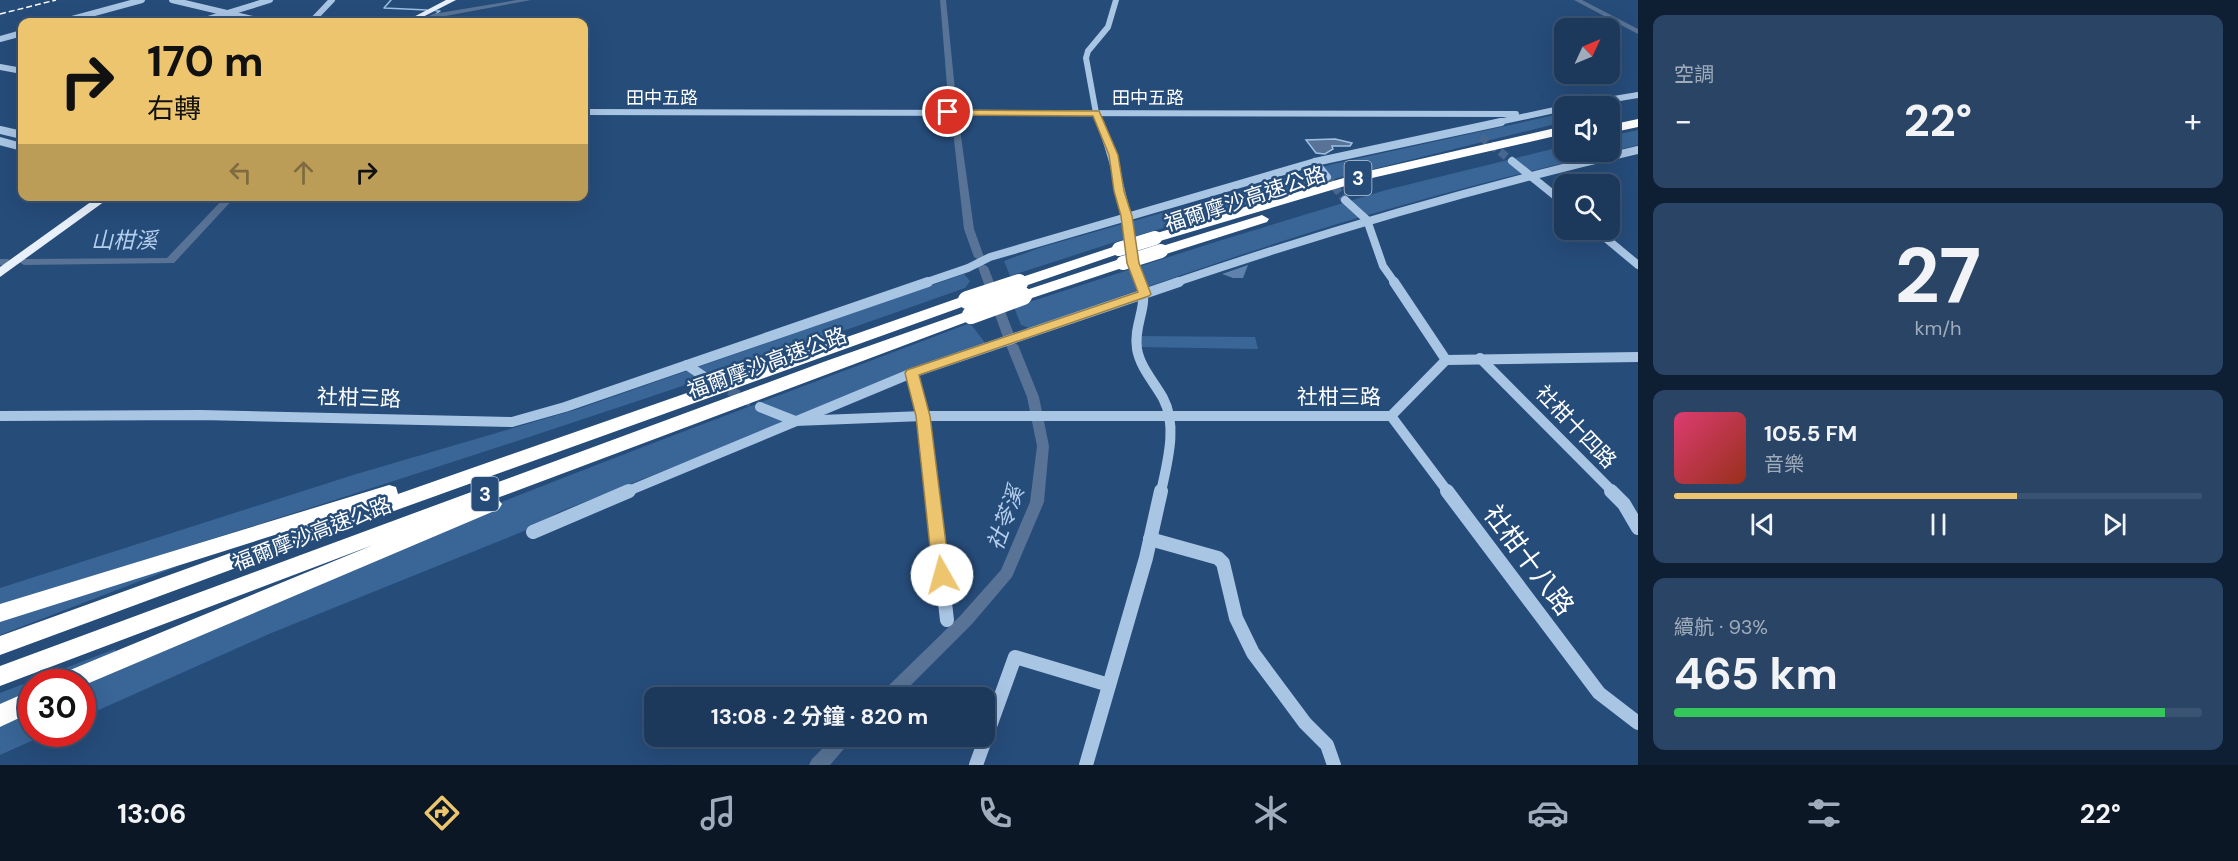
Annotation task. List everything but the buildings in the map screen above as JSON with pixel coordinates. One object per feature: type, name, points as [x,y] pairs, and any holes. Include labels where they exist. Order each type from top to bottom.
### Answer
[{"type":"highway","points":[[1620,118],[1638,115]]},
{"type":"highway","points":[[1620,127],[1638,123]]},
{"type":"highway","name":"福爾摩沙高速公路","points":[[0,646],[703,385],[969,307],[1369,175],[1554,132]]},
{"type":"highway","name":"福爾摩沙高速公路","points":[[1158,244],[1384,180],[1554,141]]},
{"type":"highway","name":"福爾摩沙高速公路","points":[[0,676],[798,377],[969,307]]},
{"type":"highway","points":[[96,670],[798,377]]},
{"type":"highway","points":[[0,613],[703,385]]},
{"type":"highway","points":[[0,716],[18,707]]},
{"type":"main road","points":[[416,18],[452,0]]},
{"type":"main road","points":[[0,273],[100,201]]},
{"type":"street","points":[[76,18],[142,0]]},
{"type":"street","points":[[172,0],[249,18]]},
{"type":"street","points":[[211,18],[270,0]]},
{"type":"street","points":[[315,18],[332,0]]},
{"type":"street","points":[[1086,765],[1150,539],[1168,460],[1170,417],[1164,400],[1139,358],[1136,336],[1144,294],[1133,263],[1127,216],[1119,191],[1113,155],[1096,113],[1086,58],[1088,51],[1108,27],[1116,0]]},
{"type":"street","points":[[0,39],[18,34]]},
{"type":"street","points":[[0,67],[18,70]]},
{"type":"street","points":[[1620,98],[1638,95]]},
{"type":"street","points":[[1533,114],[1554,110]]},
{"type":"street","name":"田中五路","points":[[588,112],[1533,114]]},
{"type":"street","name":"社柑三路","points":[[0,416],[201,415],[512,422],[565,407],[687,365],[968,268],[990,257],[1315,162],[1533,114]]},
{"type":"street","points":[[0,130],[18,141]]},
{"type":"street","points":[[0,135],[18,142]]},
{"type":"street","points":[[0,144],[18,143]]},
{"type":"street","points":[[533,532],[912,373],[1367,220],[1530,175],[1638,150]]},
{"type":"street","points":[[1512,161],[1554,195]]},
{"type":"street","points":[[1315,162],[1327,177]]},
{"type":"street","points":[[1345,200],[1367,220],[1383,266],[1446,360],[1638,357]]},
{"type":"street","points":[[1608,240],[1638,264]]},
{"type":"street","name":"社柑十四路","points":[[1480,358],[1623,504],[1638,528]]},
{"type":"street","name":"社柑三路","points":[[923,416],[1391,416],[1446,360]]},
{"type":"street","points":[[687,365],[703,385]]},
{"type":"street","points":[[912,373],[923,416],[947,620]]},
{"type":"street","points":[[760,407],[795,421],[923,416]]},
{"type":"street","name":"社柑十八路","points":[[1391,416],[1599,693],[1638,723]]},
{"type":"street","points":[[1150,539],[1218,558],[1223,563],[1236,618],[1253,653],[1305,723],[1327,744],[1334,765]]},
{"type":"street","points":[[976,765],[1015,657],[1109,685]]},
{"type":"shaded area","points":[[1554,115],[1554,124],[1341,177],[1118,241],[1010,276],[1004,261],[1042,247],[1333,164]]},
{"type":"shaded area","points":[[1638,130],[1638,145],[1620,150],[1620,134]]},
{"type":"shaded area","points":[[1335,139],[1352,143],[1350,146],[1332,146],[1333,149],[1325,154],[1316,153],[1306,140]]},
{"type":"shaded area","points":[[1554,148],[1554,162],[1569,162],[1465,188],[1319,230],[1029,328],[1021,325],[1014,307],[1212,243],[1386,190]]},
{"type":"shaded area","points":[[964,274],[970,281],[965,288],[725,372],[364,491],[0,605],[0,588],[353,475],[578,409]]},
{"type":"shaded area","points":[[970,323],[986,344],[559,512],[524,531],[269,634],[96,711],[96,680],[300,585],[634,451]]},
{"type":"shaded area","points":[[1136,336],[1255,337],[1258,349],[1137,347]]},
{"type":"shaded area","points":[[179,566],[0,635],[0,618],[135,576]]},
{"type":"shaded area","points":[[115,649],[116,653],[81,669],[63,669]]},
{"type":"shaded area","points":[[18,686],[18,698],[0,707],[0,693]]},
{"type":"shaded area","points":[[18,718],[18,747],[0,755],[0,727]]},
{"type":"waterway","points":[[391,0],[384,8],[427,10]]},
{"type":"waterway","name":"山柑溪","points":[[429,18],[528,0]]},
{"type":"waterway","name":"社苓溪","points":[[943,0],[953,110]]},
{"type":"waterway","points":[[1577,0],[1638,32]]},
{"type":"waterway","name":"山柑溪","points":[[433,16],[440,11],[436,11]]},
{"type":"waterway","name":"社苓溪","points":[[954,115],[969,229],[979,257]]},
{"type":"waterway","name":"山柑溪","points":[[24,262],[170,261],[227,201]]},
{"type":"waterway","name":"山柑溪","points":[[0,262],[8,262]]},
{"type":"waterway","name":"社苓溪","points":[[983,267],[1009,337]]},
{"type":"waterway","name":"社苓溪","points":[[898,687],[966,620],[1007,573],[1037,502],[1043,446],[1033,397],[1012,345]]},
{"type":"waterway","name":"社苓溪","points":[[818,765],[836,747]]},
{"type":"tunnel","points":[[1481,137],[1512,161]]},
{"type":"tunnel","points":[[1327,177],[1345,200]]},
{"type":"tunnel","points":[[703,376],[760,407]]},
{"type":"railway","points":[[0,14],[56,0]]},
{"type":"route","points":[[942,575],[923,416],[912,373],[1144,294],[1133,263],[1127,216],[1119,191],[1113,155],[1096,113],[948,112]]}]
